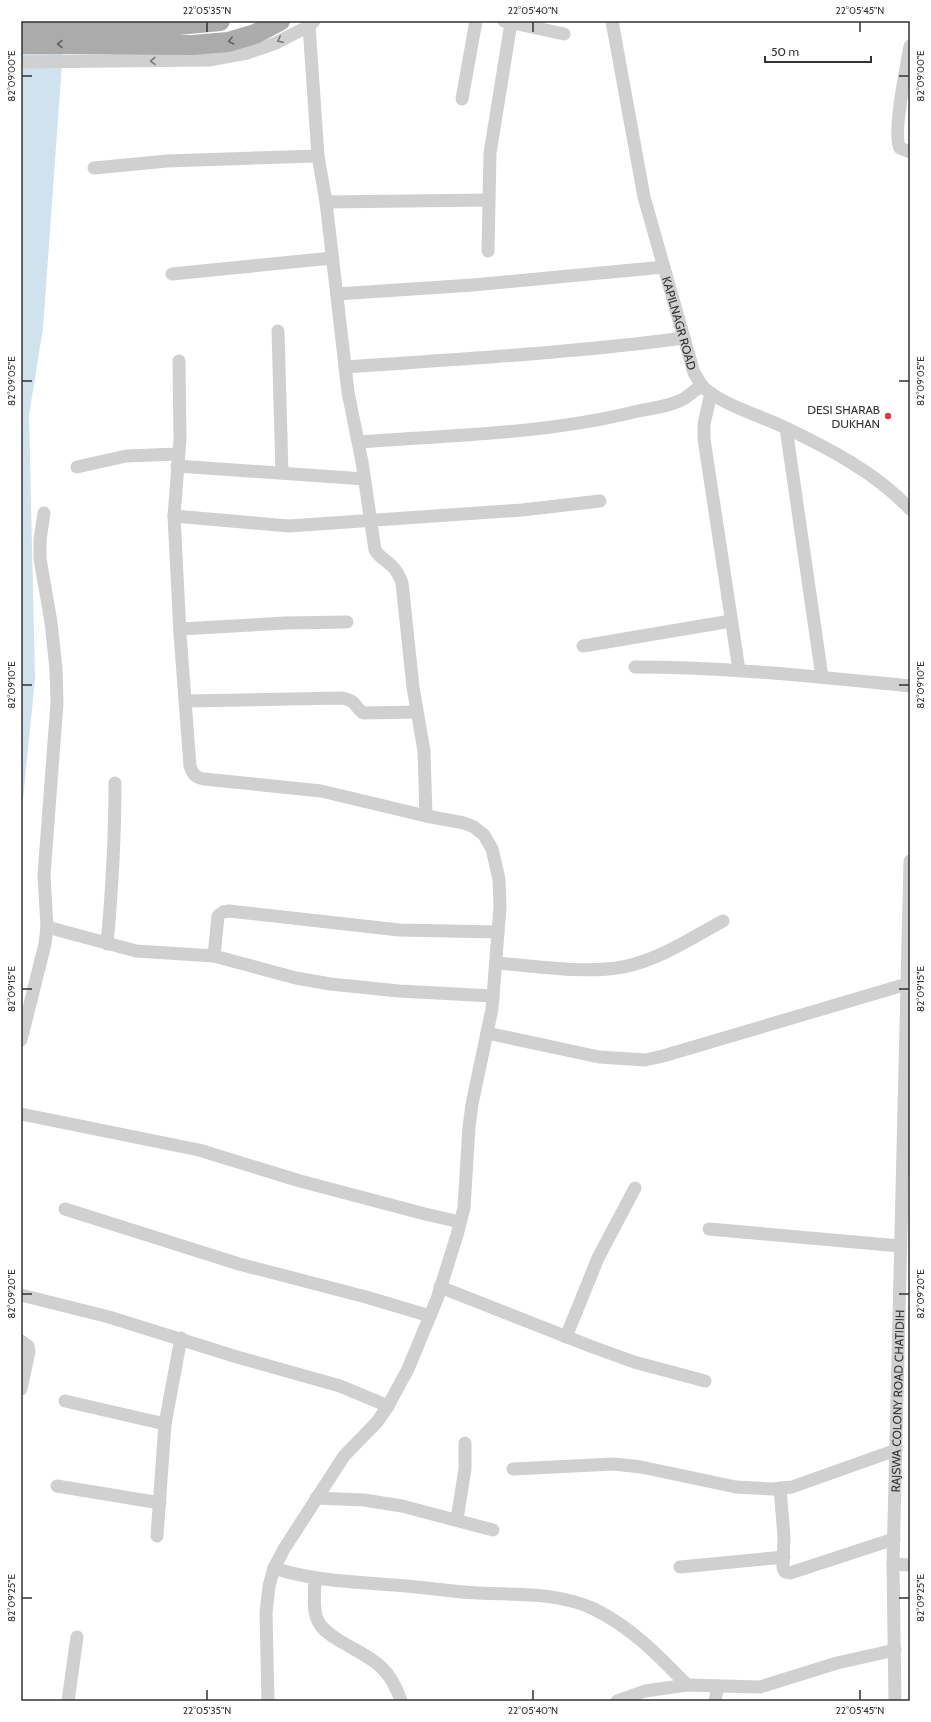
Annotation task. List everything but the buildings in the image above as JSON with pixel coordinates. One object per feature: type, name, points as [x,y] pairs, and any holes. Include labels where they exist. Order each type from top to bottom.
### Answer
[{"type":"main road","points":[[21,44],[220,21]]},
{"type":"main road","points":[[21,26],[193,45],[228,42],[255,34],[280,21]]},
{"type":"street","points":[[462,99],[476,21]]},
{"type":"street","name":"KAPILNAGR ROAD","points":[[612,21],[644,197],[694,373],[706,389]]},
{"type":"street","points":[[488,251],[490,153],[508,22],[564,34]]},
{"type":"street","points":[[21,62],[208,60],[247,53],[276,43],[311,24],[318,156],[326,202],[348,392],[359,442],[375,550],[379,556],[392,566],[402,583],[413,687],[424,751],[426,816]]},
{"type":"street","points":[[910,46],[900,98],[898,140],[901,149],[910,152]]},
{"type":"street","points":[[94,168],[167,161],[318,156]]},
{"type":"street","points":[[326,202],[488,200]]},
{"type":"street","points":[[172,274],[332,258]]},
{"type":"street","points":[[337,294],[459,286],[664,267]]},
{"type":"street","points":[[278,331],[282,473]]},
{"type":"street","points":[[345,367],[528,356],[615,348],[684,338]]},
{"type":"street","points":[[179,361],[180,408],[174,516],[184,701],[192,774],[197,778],[321,791],[426,816],[464,823],[474,827],[484,836],[492,849],[499,879],[500,907],[493,996],[469,1127],[464,1208],[430,1316],[408,1369],[388,1406],[377,1422],[344,1456],[284,1549],[274,1568],[269,1586],[266,1613],[268,1701]]},
{"type":"street","points":[[359,442],[511,431],[573,424],[662,406],[706,389]]},
{"type":"street","points":[[706,389],[734,406],[786,428],[855,466],[881,483],[910,509]]},
{"type":"street","points":[[706,389],[704,439],[730,621],[739,670]]},
{"type":"street","points":[[786,428],[822,677]]},
{"type":"street","points":[[77,467],[126,456],[178,460],[282,473],[364,479]]},
{"type":"street","points":[[174,516],[289,526],[522,510],[600,501]]},
{"type":"street","points":[[21,1040],[45,944],[47,927],[44,875],[57,703],[56,669],[51,622],[40,559],[40,540],[44,513]]},
{"type":"street","points":[[583,646],[730,621]]},
{"type":"street","points":[[180,629],[285,623],[347,622]]},
{"type":"street","points":[[635,666],[676,666],[739,670],[910,686]]},
{"type":"street","points":[[184,701],[342,698],[350,700],[356,704],[358,710],[363,713],[417,712]]},
{"type":"street","points":[[107,944],[115,836],[115,783]]},
{"type":"street","name":"RAJSWA COLONY ROAD CHATIDIH","points":[[895,1701],[894,1539],[896,1450],[904,1413],[905,1275],[900,1246],[907,1115],[907,984],[910,861]]},
{"type":"street","points":[[214,956],[218,916],[223,912],[229,911],[399,930],[498,932]]},
{"type":"street","points":[[496,963],[593,970],[624,966],[657,956],[722,921]]},
{"type":"street","points":[[47,927],[136,951],[214,956],[296,978],[330,984],[399,991],[493,996]]},
{"type":"street","points":[[487,1033],[599,1057],[645,1060],[907,984]]},
{"type":"street","points":[[21,1114],[199,1150],[300,1181],[460,1222]]},
{"type":"street","points":[[566,1337],[598,1258],[635,1188]]},
{"type":"street","points":[[65,1209],[239,1264],[366,1297],[430,1316]]},
{"type":"street","points":[[709,1229],[900,1246]]},
{"type":"street","points":[[440,1287],[566,1337],[634,1362],[705,1381]]},
{"type":"street","points":[[21,1295],[109,1317],[181,1338],[237,1357],[340,1386],[388,1406]]},
{"type":"street","points":[[158,1536],[165,1424],[181,1338]]},
{"type":"street","points":[[21,1340],[28,1346],[29,1352],[21,1389]]},
{"type":"street","points":[[65,1401],[165,1424]]},
{"type":"street","points":[[457,1519],[465,1469],[465,1443]]},
{"type":"street","points":[[512,1469],[614,1464],[641,1467],[736,1486],[758,1489],[780,1488],[792,1486],[896,1450]]},
{"type":"street","points":[[57,1486],[160,1503]]},
{"type":"street","points":[[780,1488],[784,1537],[783,1568],[785,1572],[790,1573],[894,1539]]},
{"type":"street","points":[[316,1498],[364,1500],[402,1506],[457,1519],[493,1530]]},
{"type":"street","points":[[680,1567],[784,1557]]},
{"type":"street","points":[[894,1564],[910,1565]]},
{"type":"street","points":[[274,1568],[293,1574],[316,1578],[410,1586],[459,1593],[533,1595],[564,1599],[593,1608],[623,1626],[647,1645],[687,1685]]},
{"type":"street","points":[[316,1578],[317,1620],[322,1628],[333,1637],[379,1664],[389,1674],[396,1686],[401,1701]]},
{"type":"street","points":[[68,1701],[77,1637]]},
{"type":"street","points":[[616,1701],[645,1691],[687,1685],[760,1688],[837,1663],[895,1650]]},
{"type":"street","points":[[715,1701],[718,1686]]},
{"type":"water","points":[[21,21],[65,21],[43,328],[29,415],[35,679],[21,819]]},
{"type":"place","name":"DESI SHARAB DUKHAN","points":[[888,416]]}]
